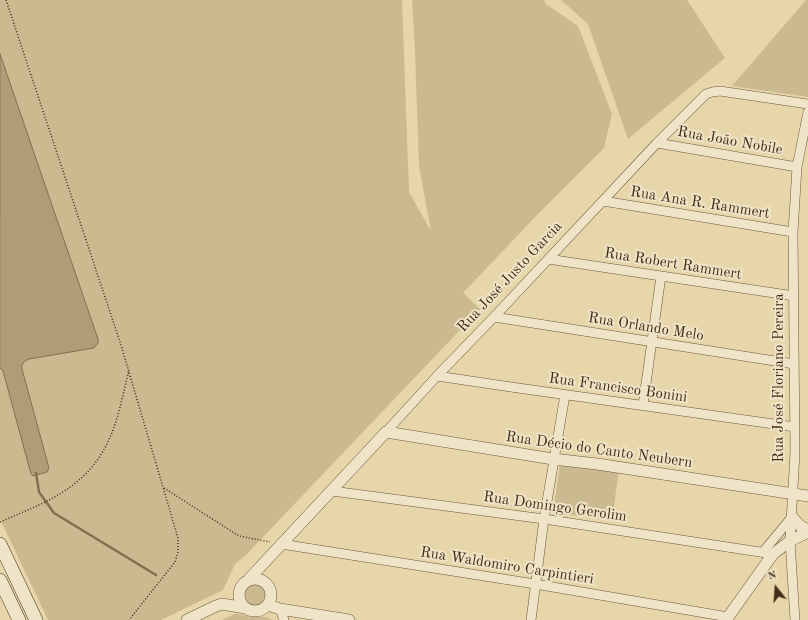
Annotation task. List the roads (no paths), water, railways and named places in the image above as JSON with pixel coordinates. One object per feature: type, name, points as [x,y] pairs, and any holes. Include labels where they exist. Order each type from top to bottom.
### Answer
[{"type":"main road","points":[[0,544],[36,620]]},
{"type":"main road","points":[[0,580],[19,620]]},
{"type":"street","name":"Rua José Justo Garcia","points":[[249,579],[437,376],[604,201],[657,143],[706,94],[720,91],[808,104]]},
{"type":"street","name":"Rua José Floriano Pereira","points":[[795,620],[790,541],[795,467],[793,232],[797,167],[808,112]]},
{"type":"street","name":"Rua João Nobile","points":[[657,143],[797,167]]},
{"type":"street","name":"Rua Ana R. Rammert","points":[[604,201],[793,232]]},
{"type":"street","name":"Rua Robert Rammert","points":[[548,259],[794,296]]},
{"type":"street","points":[[643,405],[661,276]]},
{"type":"street","name":"Rua Orlando Melo","points":[[494,317],[794,364]]},
{"type":"street","name":"Rua Francisco Bonini","points":[[437,376],[795,428]]},
{"type":"street","points":[[531,620],[553,459],[565,395]]},
{"type":"street","name":"Rua Décio do Canto Neubern","points":[[386,432],[553,459],[597,464],[808,496]]},
{"type":"street","name":"Rua Domingo Gerolim","points":[[332,491],[544,519],[768,553]]},
{"type":"street","points":[[727,619],[768,553],[792,517],[800,526],[808,531],[768,553]]},
{"type":"street","name":"Rua Waldomiro Carpintieri","points":[[281,544],[535,584],[727,619]]},
{"type":"street","points":[[264,581],[268,558]]},
{"type":"street","points":[[187,620],[222,604],[249,579],[259,579],[264,581],[270,589],[271,595],[268,605],[259,610],[254,611],[222,604]]},
{"type":"street","points":[[238,590],[239,601],[245,608]]},
{"type":"street","points":[[268,605],[280,609],[349,620]]},
{"type":"street","points":[[280,609],[284,620]]},
{"type":"waterway","points":[[36,473],[39,492],[54,513],[156,575]]}]
